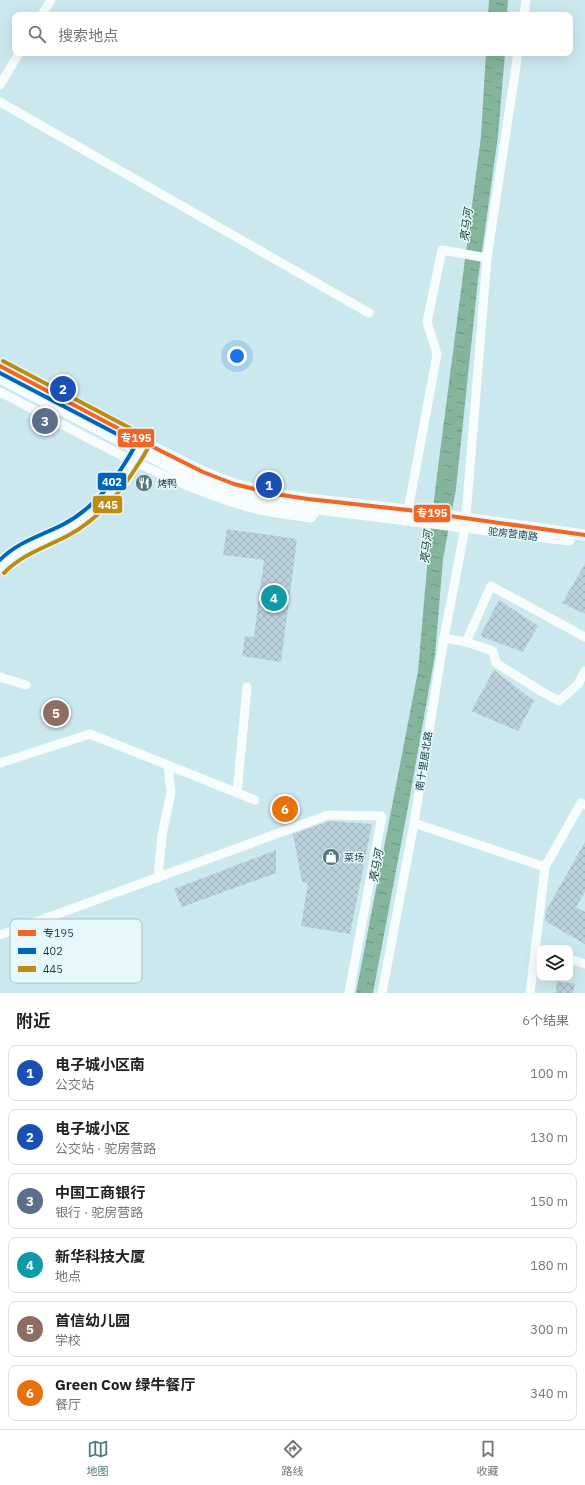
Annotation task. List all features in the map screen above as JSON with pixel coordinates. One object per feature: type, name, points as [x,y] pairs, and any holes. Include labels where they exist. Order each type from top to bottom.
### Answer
[{"type":"street","points":[[44,12],[51,0]]},
{"type":"street","points":[[524,12],[526,0]]},
{"type":"street","points":[[0,85],[17,56]]},
{"type":"street","name":"南十里居北路","points":[[382,993],[414,823],[444,638],[466,523],[487,258],[518,56]]},
{"type":"street","points":[[0,102],[369,313]]},
{"type":"street","points":[[407,515],[437,354],[427,322],[442,250],[487,258]]},
{"type":"street","points":[[0,366],[139,451]]},
{"type":"street","points":[[0,378],[196,480],[231,493],[277,504],[318,509],[407,515]]},
{"type":"street","points":[[0,392],[139,451],[245,487],[275,494],[466,523]]},
{"type":"street","points":[[0,569],[10,559],[84,519],[108,494],[139,451]]},
{"type":"street","name":"驼房营南路","points":[[466,523],[585,535]]},
{"type":"street","name":"驼房营南路","points":[[466,523],[585,542]]},
{"type":"street","points":[[466,642],[491,586],[585,637]]},
{"type":"street","points":[[444,638],[466,642],[493,651],[496,663],[544,693],[560,700],[578,684],[585,671]]},
{"type":"street","points":[[0,676],[26,685]]},
{"type":"street","points":[[237,793],[247,687]]},
{"type":"street","points":[[0,763],[90,734],[255,800]]},
{"type":"street","points":[[158,878],[162,835],[171,793],[168,765]]},
{"type":"street","points":[[537,945],[545,867],[581,803],[585,805]]},
{"type":"street","points":[[42,919],[328,816],[382,816],[349,993]]},
{"type":"street","points":[[414,823],[545,867]]},
{"type":"street","points":[[0,934],[10,930]]},
{"type":"street","points":[[530,993],[537,948]]},
{"type":"street","points":[[573,960],[585,964]]},
{"type":"water","points":[[489,0],[508,0],[507,12],[488,12]]},
{"type":"water","points":[[486,56],[505,56],[498,136],[478,280],[456,489],[443,559],[435,655],[373,993],[356,993],[418,671],[436,483],[481,136]]},
{"type":"building","points":[[227,529],[297,539],[281,662],[242,656],[245,636],[254,637],[264,560],[223,555]]},
{"type":"building","points":[[585,564],[585,614],[562,603]]},
{"type":"building","points":[[499,600],[538,626],[523,652],[480,636]]},
{"type":"building","points":[[494,670],[534,701],[518,731],[471,711]]},
{"type":"building","name":"菜场","points":[[329,821],[372,824],[350,934],[301,926],[308,883],[302,882],[293,834]]},
{"type":"building","points":[[585,842],[585,892],[576,907],[585,912],[585,944],[545,921],[546,911]]},
{"type":"building","points":[[276,850],[276,873],[182,907],[174,889]]},
{"type":"building","points":[[557,981],[575,984],[573,993],[556,993]]},
{"type":"transit line","name":"445","points":[[3,361],[147,437],[150,442],[144,456],[125,484],[100,513],[80,529],[35,551],[11,566],[4,573]]},
{"type":"transit line","name":"专195","points":[[0,366],[161,451],[203,472],[234,484],[275,494],[308,499],[408,510],[585,535]]},
{"type":"transit line","name":"402","points":[[0,373],[136,444],[122,468],[106,490],[86,509],[64,524],[14,548],[0,560]]},
{"type":"place","name":"电子城小区","points":[[63,389]]},
{"type":"place","name":"中国工商银行","points":[[45,421]]},
{"type":"place","name":"烤鸭","points":[[144,483]]},
{"type":"place","name":"电子城小区南","points":[[269,485]]},
{"type":"place","name":"新华科技大厦","points":[[274,598]]},
{"type":"place","name":"首信幼儿园","points":[[56,713]]},
{"type":"place","name":"Green Cow 绿牛餐厅","points":[[285,809]]},
{"type":"place","name":"菜场","points":[[331,857]]},
{"type":"water label","name":"亮马河","points":[[466,225]]},
{"type":"water label","name":"亮马河","points":[[426,547]]},
{"type":"water label","name":"亮马河","points":[[376,866]]}]
